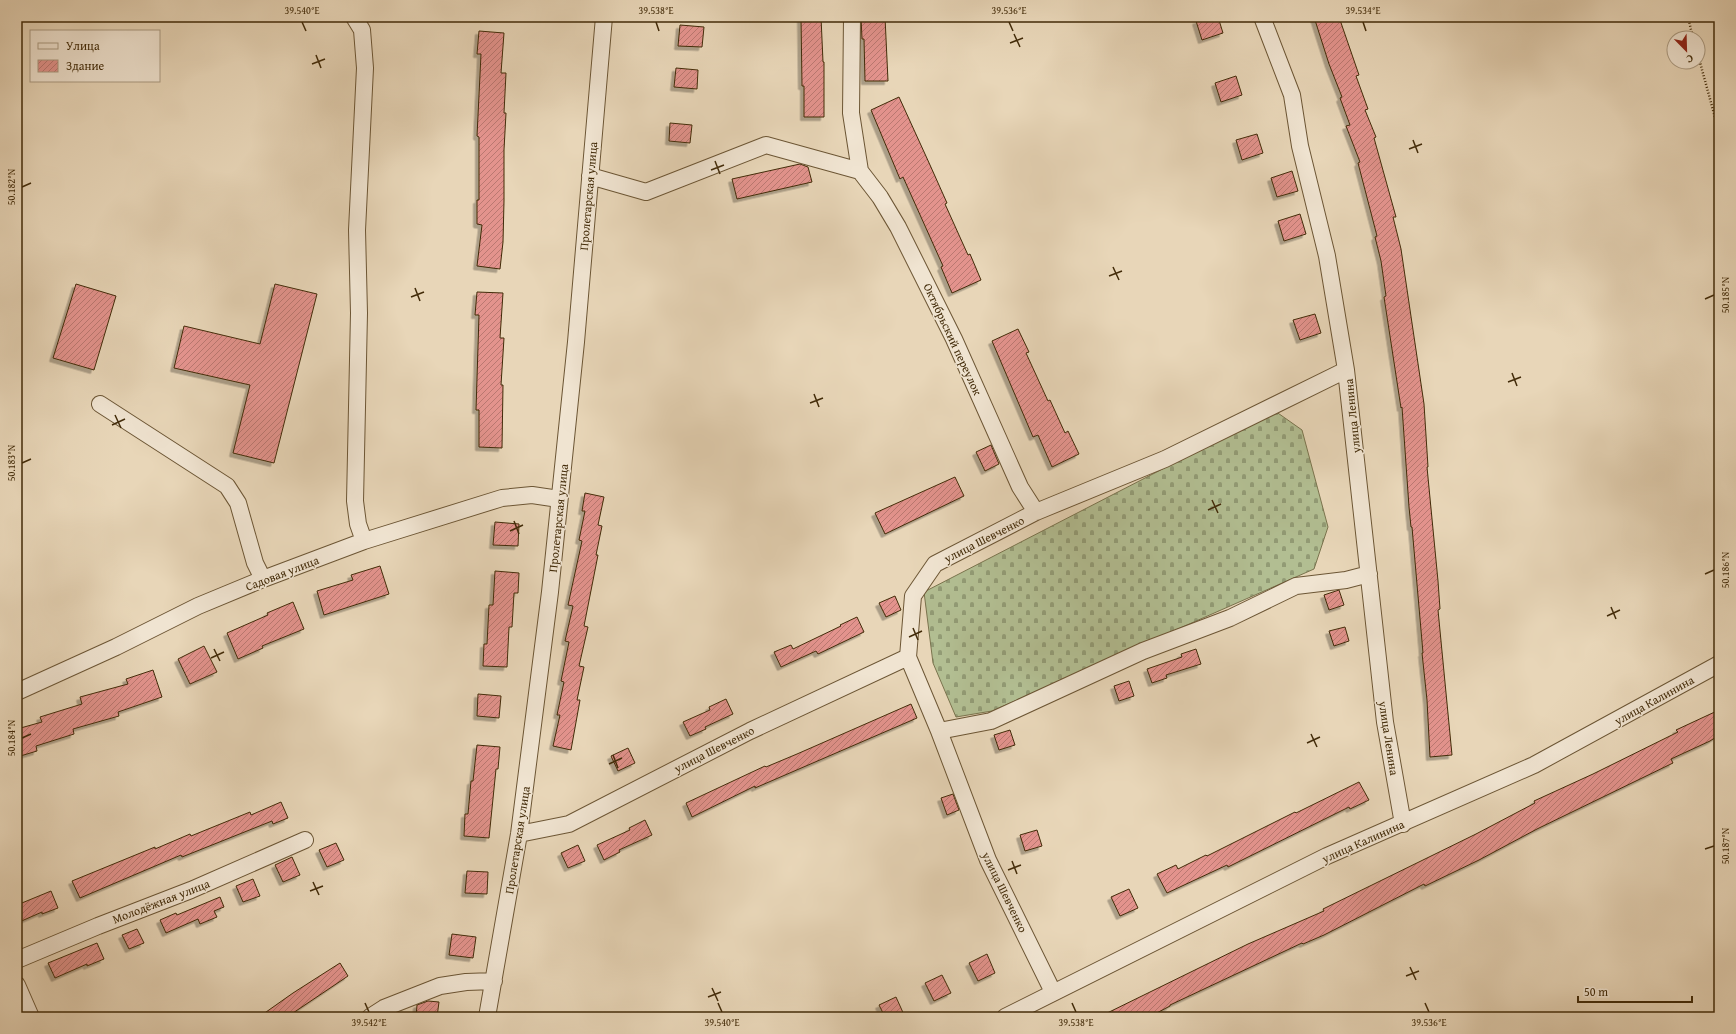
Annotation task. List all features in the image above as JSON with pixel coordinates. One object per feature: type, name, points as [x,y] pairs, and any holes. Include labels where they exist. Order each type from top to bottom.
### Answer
[{"type":"street","points":[[354,17],[362,30],[365,68],[357,230],[359,312],[355,501],[358,524],[364,541]]},
{"type":"street","name":"Пролетарская улица","points":[[487,1017],[519,834],[550,592],[576,342],[604,17]]},
{"type":"street","name":"Октябрьский переулок","points":[[852,17],[851,113],[860,171],[880,197],[898,227],[954,339],[1020,487],[1036,512]]},
{"type":"street","name":"улица Ленина","points":[[1262,17],[1292,95],[1300,146],[1327,256],[1346,370],[1385,722],[1403,824]]},
{"type":"street","points":[[590,176],[646,192],[766,145],[860,171]]},
{"type":"street","name":"улица Шевченко","points":[[1053,992],[988,860],[939,731],[908,657],[913,596],[935,564],[1036,512],[1165,459],[1346,370]]},
{"type":"street","points":[[100,404],[227,486],[238,503],[255,563],[263,579]]},
{"type":"street","name":"Садовая улица","points":[[17,692],[116,647],[198,606],[263,579],[364,541],[502,498],[532,495],[559,499]]},
{"type":"street","points":[[939,731],[991,721],[1143,651],[1230,618],[1296,586],[1346,580],[1369,574]]},
{"type":"street","name":"улица Шевченко","points":[[519,834],[569,824],[750,731],[908,657]]},
{"type":"street","name":"улица Калинина","points":[[1005,1017],[1320,860],[1534,765],[1719,664]]},
{"type":"street","name":"Молодёжная улица","points":[[17,960],[98,926],[191,890],[305,840]]},
{"type":"street","points":[[370,1017],[384,1008],[440,986],[466,982],[494,981]]},
{"type":"street","points":[[17,984],[31,1017]]},
{"type":"path","points":[[1688,17],[1691,30]]},
{"type":"path","points":[[1702,70],[1719,132]]},
{"type":"green space","points":[[1275,411],[1302,430],[1328,527],[1314,569],[992,711],[956,717],[933,663],[924,592]]},
{"type":"building","points":[[801,17],[821,17],[824,62],[824,117],[804,117]]},
{"type":"building","points":[[861,17],[885,17],[888,81],[865,81],[864,39],[862,39]]},
{"type":"building","points":[[1209,17],[1218,17],[1223,33],[1202,40],[1196,21]]},
{"type":"building","points":[[1314,17],[1339,17],[1359,75],[1356,76],[1368,109],[1365,110],[1376,137],[1374,138],[1396,217],[1393,217],[1401,249],[1424,404],[1427,467],[1440,609],[1438,610],[1452,755],[1430,757],[1427,700],[1409,507],[1402,407],[1401,408],[1384,297],[1386,296],[1381,261],[1375,237],[1377,236],[1358,163],[1360,162],[1346,126],[1350,125],[1340,98],[1342,97],[1329,64]]},
{"type":"building","points":[[680,25],[704,27],[702,47],[678,46]]},
{"type":"building","points":[[479,31],[504,33],[501,73],[506,73],[504,113],[506,113],[503,242],[500,269],[477,266],[482,225],[477,224],[477,200],[479,200],[479,137],[477,136],[481,54],[477,54]]},
{"type":"building","points":[[676,68],[698,70],[697,89],[674,87]]},
{"type":"building","points":[[1236,76],[1242,95],[1221,102],[1215,83]]},
{"type":"building","points":[[899,97],[947,203],[945,204],[981,280],[952,293],[941,267],[943,266],[903,177],[900,179],[871,110]]},
{"type":"building","points":[[670,123],[692,125],[690,143],[669,141]]},
{"type":"building","points":[[1257,134],[1263,153],[1242,160],[1236,140]]},
{"type":"building","points":[[800,164],[808,167],[812,182],[737,199],[732,179]]},
{"type":"building","points":[[1292,171],[1298,191],[1277,197],[1271,178]]},
{"type":"building","points":[[1300,214],[1306,234],[1284,241],[1278,221]]},
{"type":"building","points":[[76,284],[116,296],[94,370],[53,358]]},
{"type":"building","points":[[275,284],[317,294],[274,463],[233,453],[250,385],[174,368],[184,326],[260,344]]},
{"type":"building","points":[[477,292],[503,293],[500,338],[504,338],[501,385],[503,385],[502,448],[479,447],[479,410],[476,410],[479,315],[475,315]]},
{"type":"building","points":[[1315,314],[1321,333],[1300,340],[1293,320]]},
{"type":"building","points":[[1018,329],[1029,352],[1026,353],[1048,401],[1050,400],[1065,433],[1068,431],[1079,454],[1052,467],[1038,435],[1033,437],[992,341]]},
{"type":"building","points":[[991,445],[999,464],[985,471],[976,452]]},
{"type":"building","points":[[955,477],[964,496],[885,534],[875,513]]},
{"type":"building","points":[[585,493],[604,497],[598,525],[602,526],[596,555],[598,555],[584,626],[588,627],[579,666],[584,667],[577,700],[580,700],[571,750],[553,746],[560,715],[557,715],[564,682],[561,681],[569,642],[565,641],[573,606],[568,605],[582,541],[579,540],[585,511],[582,511]]},
{"type":"building","points":[[495,522],[519,524],[518,546],[493,545]]},
{"type":"building","points":[[380,566],[389,594],[324,615],[317,591],[353,580],[351,575]]},
{"type":"building","points":[[495,571],[519,573],[518,593],[514,593],[512,627],[509,627],[507,667],[483,666],[484,644],[487,644],[489,605],[493,605]]},
{"type":"building","points":[[1339,590],[1344,605],[1329,610],[1324,595]]},
{"type":"building","points":[[895,596],[901,610],[886,617],[879,603]]},
{"type":"building","points":[[293,602],[304,629],[262,646],[263,648],[238,659],[227,633]]},
{"type":"building","points":[[857,617],[864,632],[818,654],[816,651],[781,667],[774,652],[791,645],[793,649]]},
{"type":"building","points":[[1345,627],[1349,641],[1334,646],[1329,631]]},
{"type":"building","points":[[204,646],[217,672],[190,684],[178,659]]},
{"type":"building","points":[[1196,649],[1201,664],[1166,675],[1167,678],[1152,683],[1147,669],[1182,657],[1181,654]]},
{"type":"building","points":[[153,670],[162,697],[118,712],[119,716],[73,729],[74,734],[36,746],[37,751],[17,757],[17,729],[42,722],[40,717],[82,704],[80,697],[128,684],[126,679]]},
{"type":"building","points":[[1129,681],[1134,696],[1119,701],[1114,686]]},
{"type":"building","points":[[478,694],[501,696],[499,718],[477,716]]},
{"type":"building","points":[[726,699],[733,714],[690,736],[683,722],[710,710],[709,707]]},
{"type":"building","points":[[911,704],[917,718],[755,788],[755,786],[692,817],[686,803],[765,766],[766,767],[797,754]]},
{"type":"building","points":[[1719,710],[1719,735],[1710,741],[1671,759],[1673,763],[1537,829],[1479,860],[1425,886],[1424,884],[1324,935],[1303,944],[1302,943],[1170,1005],[1149,1017],[1099,1017],[1248,944],[1324,911],[1323,909],[1476,834],[1535,803],[1534,801],[1593,774],[1678,732],[1676,730]]},
{"type":"building","points":[[1010,730],[1015,745],[999,750],[994,735]]},
{"type":"building","points":[[477,745],[500,747],[498,769],[496,769],[489,838],[464,836],[465,814],[468,814],[471,781],[473,781]]},
{"type":"building","points":[[628,748],[635,763],[618,771],[611,756]]},
{"type":"building","points":[[1359,782],[1369,800],[1350,809],[1349,807],[1228,867],[1227,865],[1167,893],[1157,874],[1176,865],[1178,869],[1206,855],[1207,856]]},
{"type":"building","points":[[953,794],[959,810],[947,815],[941,798]]},
{"type":"building","points":[[281,802],[288,818],[273,824],[272,821],[182,857],[181,855],[80,898],[72,881],[155,847],[155,849],[190,834],[191,836],[250,812],[251,815]]},
{"type":"building","points":[[645,820],[652,835],[619,850],[620,852],[604,860],[597,845],[630,830],[629,828]]},
{"type":"building","points":[[1037,830],[1042,846],[1025,851],[1020,835]]},
{"type":"building","points":[[336,843],[344,860],[327,867],[319,850]]},
{"type":"building","points":[[578,845],[585,861],[568,868],[561,853]]},
{"type":"building","points":[[292,857],[300,875],[283,882],[275,865]]},
{"type":"building","points":[[467,871],[488,872],[487,894],[465,893]]},
{"type":"building","points":[[253,879],[260,896],[243,902],[236,886]]},
{"type":"building","points":[[1129,889],[1138,908],[1120,916],[1111,897]]},
{"type":"building","points":[[51,891],[58,908],[42,914],[42,912],[17,923],[17,905]]},
{"type":"building","points":[[220,897],[224,907],[214,911],[217,917],[200,924],[198,919],[166,933],[160,920],[176,913],[177,915]]},
{"type":"building","points":[[137,929],[144,943],[129,949],[122,935]]},
{"type":"building","points":[[452,934],[476,937],[473,958],[449,955]]},
{"type":"building","points":[[97,943],[104,959],[87,966],[87,964],[55,978],[48,963]]},
{"type":"building","points":[[987,954],[995,973],[978,981],[969,963]]},
{"type":"building","points":[[340,963],[348,976],[287,1017],[259,1017],[293,993]]},
{"type":"building","points":[[942,975],[951,993],[934,1001],[925,983]]},
{"type":"building","points":[[896,997],[905,1017],[885,1017],[879,1005]]},
{"type":"building","points":[[428,1001],[439,1002],[437,1017],[416,1017],[417,1005]]}]
